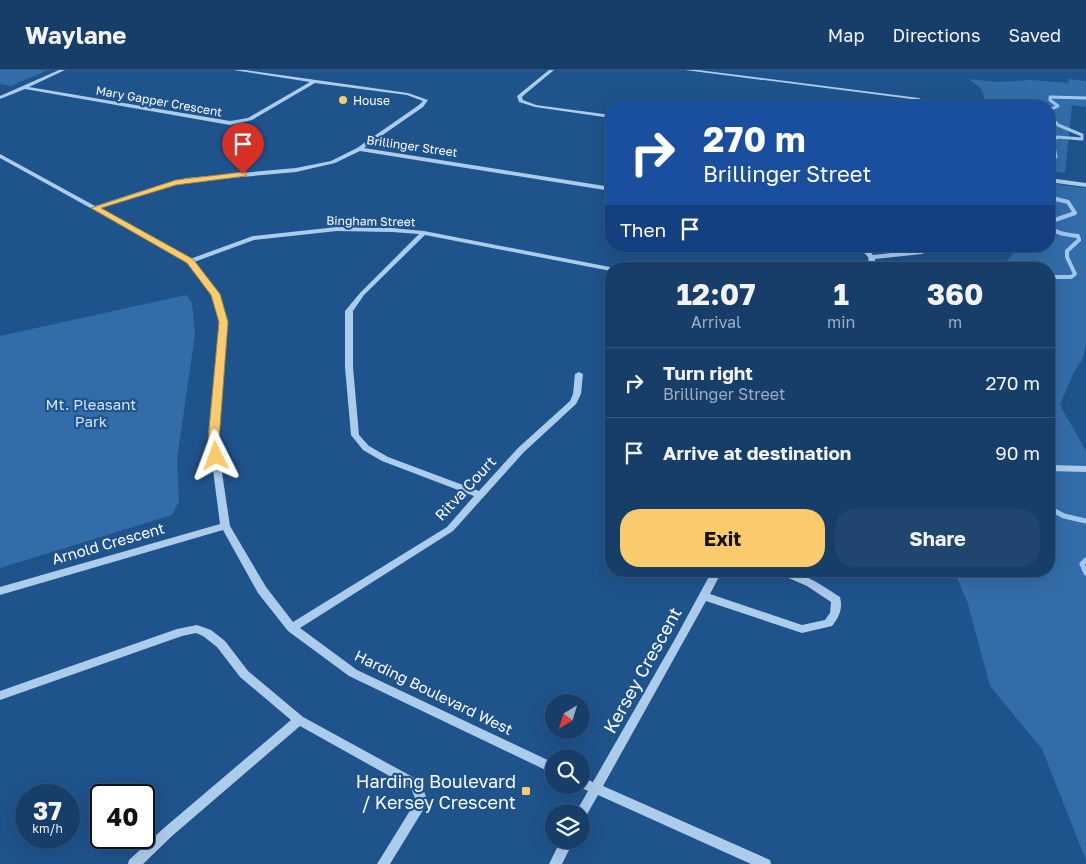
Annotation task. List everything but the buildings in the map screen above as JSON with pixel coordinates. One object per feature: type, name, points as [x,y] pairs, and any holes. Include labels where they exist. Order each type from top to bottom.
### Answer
[{"type":"street","points":[[0,98],[63,70]]},
{"type":"street","points":[[234,70],[408,94],[426,100],[421,106],[359,149]]},
{"type":"street","points":[[552,70],[519,97],[521,101],[535,106],[605,116]]},
{"type":"street","points":[[687,70],[919,99]]},
{"type":"street","name":"Mary Gapper Crescent","points":[[23,87],[230,123],[250,119],[313,82]]},
{"type":"street","name":"Brillinger Street","points":[[95,208],[186,180],[296,170],[332,162],[359,149],[605,188]]},
{"type":"street","name":"Harding Boulevard West","points":[[0,156],[190,261],[215,294],[224,322],[213,440],[225,526],[262,590],[292,628],[353,673],[545,764]]},
{"type":"street","points":[[1055,181],[1086,185]]},
{"type":"street","name":"Bingham Street","points":[[190,261],[253,238],[337,229],[392,230],[424,233],[605,267]]},
{"type":"street","points":[[424,233],[362,294],[349,311],[349,358],[354,435],[366,448],[385,459],[480,495]]},
{"type":"street","points":[[866,252],[871,257],[872,262]]},
{"type":"street","points":[[871,257],[922,252]]},
{"type":"street","name":"Ritva Court","points":[[292,628],[450,529],[521,450],[573,402],[577,394],[579,374]]},
{"type":"street","points":[[1055,468],[1086,469]]},
{"type":"street","name":"Arnold Crescent","points":[[0,591],[225,526]]},
{"type":"street","name":"Kersey Crescent","points":[[595,788],[679,642],[714,577]]},
{"type":"street","points":[[703,596],[802,629],[828,622],[835,614],[836,600],[811,583],[796,577]]},
{"type":"street","points":[[0,696],[181,632],[197,629],[207,633],[221,644],[244,674],[299,720],[416,785],[422,802],[383,864]]},
{"type":"street","points":[[134,864],[168,832],[299,720]]},
{"type":"street","points":[[590,786],[765,864]]},
{"type":"street","points":[[586,804],[595,788]]},
{"type":"street","points":[[555,864],[563,849]]},
{"type":"green space","points":[[0,70],[48,70],[11,86],[0,84]]},
{"type":"green space","points":[[968,79],[998,82],[1031,80],[1068,83],[1069,79],[1086,81],[1086,107],[1072,105],[1065,173],[1055,172],[1055,100],[984,100],[983,93],[976,84]]},
{"type":"green space","points":[[1055,184],[1086,188],[1086,343],[1083,358],[1073,374],[1060,405],[1086,451],[1086,860],[1042,749],[990,686],[968,604],[957,577],[1055,577],[1055,262],[1006,262],[1014,253],[1055,252]]},
{"type":"green space","name":"Mt. Pleasant Park","points":[[186,295],[192,303],[195,334],[177,459],[179,501],[172,515],[0,568],[0,336]]},
{"type":"waterway","points":[[1050,100],[1050,97],[1086,98]]},
{"type":"waterway","points":[[1055,104],[1058,106],[1055,107]]},
{"type":"waterway","points":[[1055,122],[1058,125],[1082,135],[1082,139],[1057,137],[1055,139]]},
{"type":"waterway","points":[[1055,152],[1055,158]]},
{"type":"waterway","points":[[1055,199],[1068,202],[1075,213],[1055,220]]},
{"type":"waterway","points":[[1055,230],[1060,233],[1078,236],[1079,240],[1067,251],[1067,257],[1075,274],[1071,277],[1055,277]]},
{"type":"waterway","points":[[1055,511],[1064,516],[1086,521]]},
{"type":"waterway","points":[[1086,560],[1082,564],[1086,573]]},
{"type":"place","name":"House","points":[[343,100]]},
{"type":"place","name":"Harding Boulevard / Kersey Crescent","points":[[526,791]]},
{"type":"route","points":[[216,456],[213,440],[224,322],[215,294],[190,261],[95,208],[176,182],[243,174]]}]
